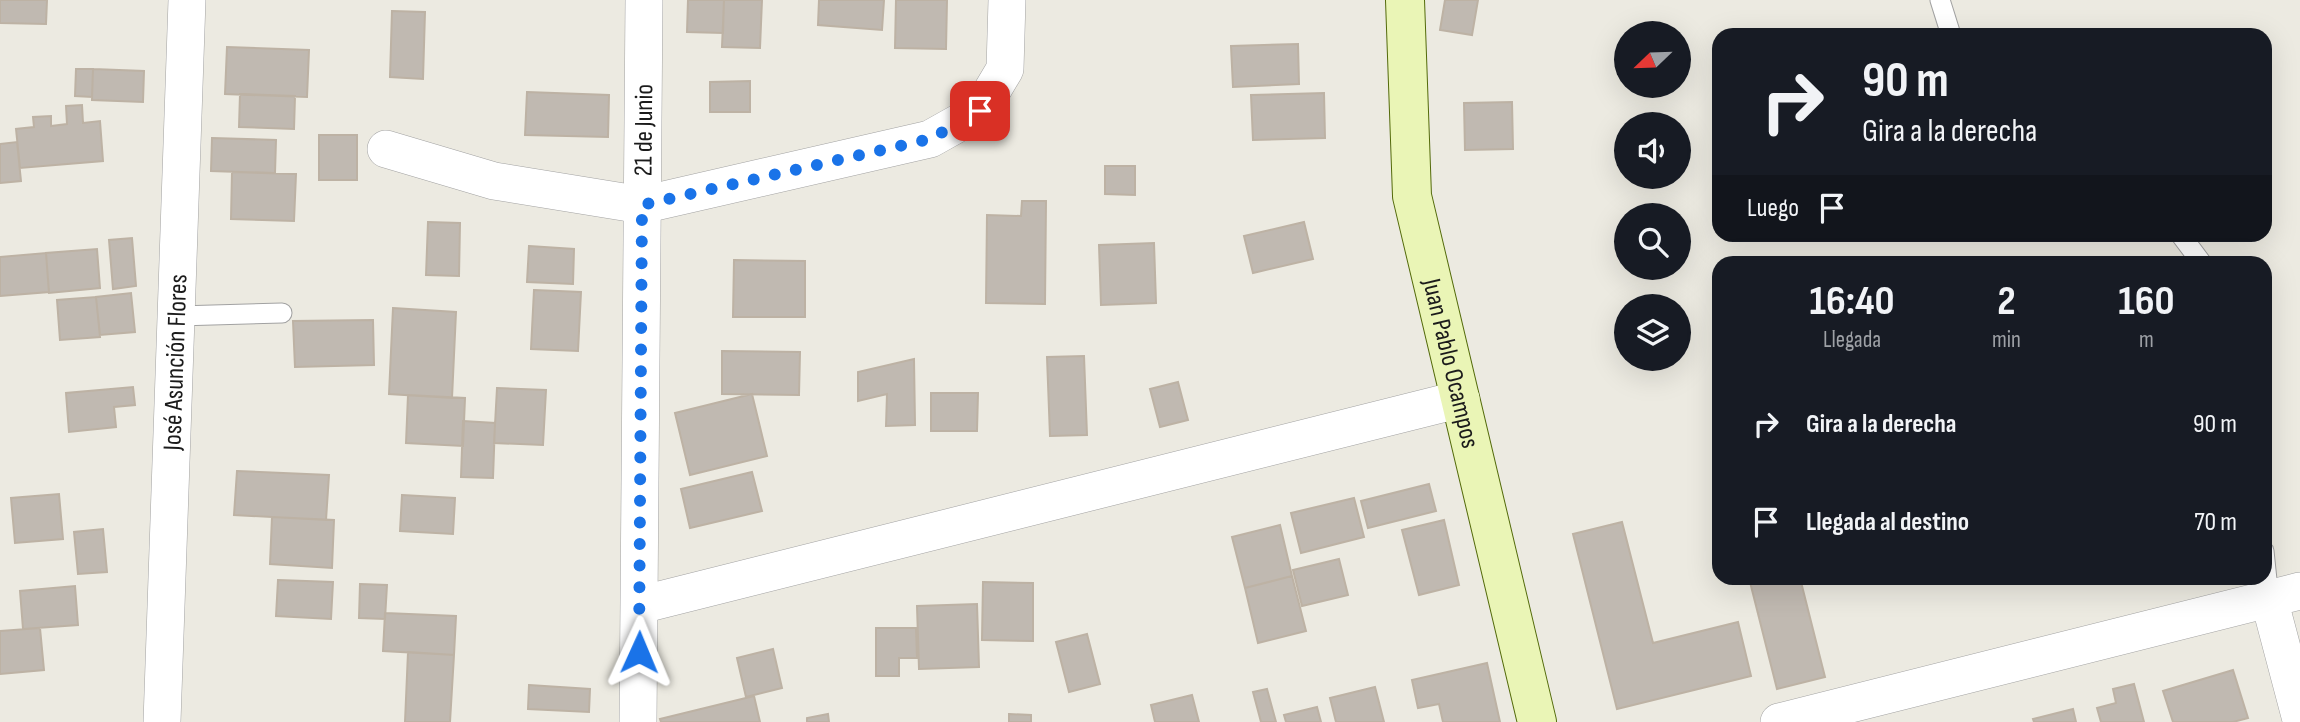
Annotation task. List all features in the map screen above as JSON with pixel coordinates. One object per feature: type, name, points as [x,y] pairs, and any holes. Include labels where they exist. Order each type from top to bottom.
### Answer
[{"type":"street","name":"José Asunción Flores","points":[[162,722],[187,0]]},
{"type":"street","name":"21 de Junio","points":[[638,722],[644,0]]},
{"type":"street","points":[[386,149],[494,181],[642,205],[930,139],[980,111],[1005,69],[1007,0]]},
{"type":"street","name":"Juan Pablo Ocampos","points":[[1405,0],[1412,196],[1537,722]]},
{"type":"street","points":[[640,605],[1461,399]]},
{"type":"street","points":[[1779,722],[2285,595],[2300,716]]},
{"type":"lane","points":[[1940,0],[1949,28]]},
{"type":"lane","points":[[178,316],[282,313]]},
{"type":"lane","points":[[2272,568],[2285,595]]},
{"type":"building","points":[[0,0],[47,0],[46,24],[0,23]]},
{"type":"building","points":[[688,0],[724,0],[723,33],[687,32]]},
{"type":"building","points":[[724,0],[762,0],[760,48],[722,47]]},
{"type":"building","points":[[819,0],[884,0],[882,30],[818,25]]},
{"type":"building","points":[[896,0],[947,0],[946,49],[895,48]]},
{"type":"building","points":[[1445,0],[1478,0],[1472,35],[1440,30]]},
{"type":"building","points":[[392,11],[425,12],[423,79],[390,77]]},
{"type":"building","points":[[1298,44],[1299,84],[1233,87],[1231,46]]},
{"type":"building","points":[[227,47],[309,50],[307,97],[225,94]]},
{"type":"building","points":[[76,69],[93,69],[92,97],[75,96]]},
{"type":"building","points":[[93,69],[144,71],[143,102],[92,100]]},
{"type":"building","points":[[750,81],[750,112],[710,112],[710,82]]},
{"type":"building","points":[[527,92],[609,95],[608,137],[525,135]]},
{"type":"building","points":[[1324,93],[1325,138],[1253,140],[1251,95]]},
{"type":"building","points":[[240,94],[295,96],[294,129],[239,127]]},
{"type":"building","points":[[1512,102],[1513,149],[1465,150],[1464,103]]},
{"type":"building","points":[[82,105],[83,123],[100,121],[103,161],[20,168],[16,129],[34,127],[33,117],[51,116],[51,126],[67,124],[66,106]]},
{"type":"building","points":[[319,135],[357,135],[357,180],[319,180]]},
{"type":"building","points":[[212,138],[276,140],[275,173],[211,171]]},
{"type":"building","points":[[17,142],[21,181],[0,183],[0,144]]},
{"type":"building","points":[[1105,166],[1135,166],[1135,195],[1105,194]]},
{"type":"building","points":[[232,172],[296,174],[294,221],[231,219]]},
{"type":"building","points":[[1022,201],[1046,201],[1045,304],[986,303],[987,215],[1021,216]]},
{"type":"building","points":[[428,222],[460,223],[459,276],[426,275]]},
{"type":"building","points":[[1304,222],[1313,259],[1253,273],[1244,236]]},
{"type":"building","points":[[132,238],[136,286],[113,289],[109,240]]},
{"type":"building","points":[[1154,243],[1156,303],[1101,305],[1099,245]]},
{"type":"building","points":[[529,246],[574,249],[573,284],[527,282]]},
{"type":"building","points":[[97,249],[100,288],[49,293],[46,253]]},
{"type":"building","points":[[46,253],[49,292],[0,296],[0,257]]},
{"type":"building","points":[[734,260],[805,261],[805,317],[733,317]]},
{"type":"building","points":[[534,290],[581,292],[578,351],[531,349]]},
{"type":"building","points":[[131,293],[135,332],[100,335],[96,297]]},
{"type":"building","points":[[96,297],[100,337],[60,340],[57,300]]},
{"type":"building","points":[[393,308],[456,312],[452,398],[389,394]]},
{"type":"building","points":[[373,320],[374,365],[295,367],[293,321]]},
{"type":"building","points":[[722,351],[800,352],[799,395],[722,394]]},
{"type":"building","points":[[1084,356],[1087,435],[1050,436],[1047,357]]},
{"type":"building","points":[[914,359],[915,425],[886,426],[887,394],[858,401],[858,372]]},
{"type":"building","points":[[1178,382],[1188,420],[1160,427],[1150,389]]},
{"type":"building","points":[[133,387],[135,405],[114,407],[116,427],[69,432],[66,393]]},
{"type":"building","points":[[497,388],[546,390],[543,445],[494,443]]},
{"type":"building","points":[[931,393],[978,393],[977,431],[931,431]]},
{"type":"building","points":[[752,394],[767,456],[690,475],[675,413]]},
{"type":"building","points":[[408,395],[465,398],[463,446],[406,443]]},
{"type":"building","points":[[463,421],[495,423],[493,478],[461,477]]},
{"type":"building","points":[[237,471],[329,475],[326,520],[234,515]]},
{"type":"building","points":[[752,472],[762,511],[690,528],[681,489]]},
{"type":"building","points":[[1429,484],[1436,511],[1368,528],[1361,501]]},
{"type":"building","points":[[59,494],[63,539],[15,543],[11,498]]},
{"type":"building","points":[[402,495],[455,498],[453,534],[400,531]]},
{"type":"building","points":[[1354,498],[1364,537],[1301,553],[1291,513]]},
{"type":"building","points":[[272,517],[334,520],[332,568],[270,564]]},
{"type":"building","points":[[1444,520],[1459,585],[1419,595],[1402,530]]},
{"type":"building","points":[[1622,522],[1653,643],[1738,622],[1751,676],[1617,709],[1573,534]]},
{"type":"building","points":[[1280,525],[1292,576],[1245,588],[1232,537]]},
{"type":"building","points":[[103,529],[107,572],[78,574],[74,532]]},
{"type":"building","points":[[1339,559],[1348,595],[1302,606],[1293,570]]},
{"type":"building","points":[[1292,576],[1306,631],[1258,643],[1245,588]]},
{"type":"building","points":[[278,580],[333,582],[331,619],[276,616]]},
{"type":"building","points":[[983,582],[1033,583],[1033,641],[982,640]]},
{"type":"building","points":[[360,584],[387,585],[385,619],[359,618]]},
{"type":"building","points":[[1751,585],[1802,585],[1825,677],[1777,689]]},
{"type":"building","points":[[75,586],[78,625],[23,629],[20,591]]},
{"type":"building","points":[[977,604],[979,667],[919,669],[917,606]]},
{"type":"building","points":[[385,613],[456,616],[454,655],[383,651]]},
{"type":"building","points":[[40,628],[44,670],[0,674],[0,631]]},
{"type":"building","points":[[876,628],[916,628],[917,658],[899,658],[899,676],[876,676]]},
{"type":"building","points":[[1087,634],[1100,684],[1069,692],[1056,642]]},
{"type":"building","points":[[773,649],[782,688],[746,697],[737,658]]},
{"type":"building","points":[[408,652],[454,655],[450,722],[405,722]]},
{"type":"building","points":[[1487,663],[1500,722],[1443,722],[1439,704],[1418,708],[1412,680]]},
{"type":"building","points":[[2233,670],[2248,718],[2233,722],[2173,722],[2163,691]]},
{"type":"building","points":[[2134,684],[2144,722],[2101,722],[2097,708],[2116,703],[2113,689]]},
{"type":"building","points":[[529,685],[590,689],[589,712],[528,709]]},
{"type":"building","points":[[1375,687],[1384,722],[1336,722],[1330,698]]},
{"type":"building","points":[[1267,689],[1276,722],[1261,722],[1253,692]]},
{"type":"building","points":[[1192,695],[1199,722],[1155,722],[1151,705]]},
{"type":"building","points":[[754,696],[760,722],[661,722],[660,719]]},
{"type":"building","points":[[1317,707],[1321,722],[1286,722],[1284,715]]},
{"type":"building","points":[[2073,709],[2076,722],[2034,722],[2033,719]]},
{"type":"building","points":[[828,714],[829,722],[807,722],[807,718]]},
{"type":"building","points":[[1009,714],[1031,715],[1031,722],[1009,722]]},
{"type":"route","points":[[639,652],[642,205],[930,139],[980,111]]}]
